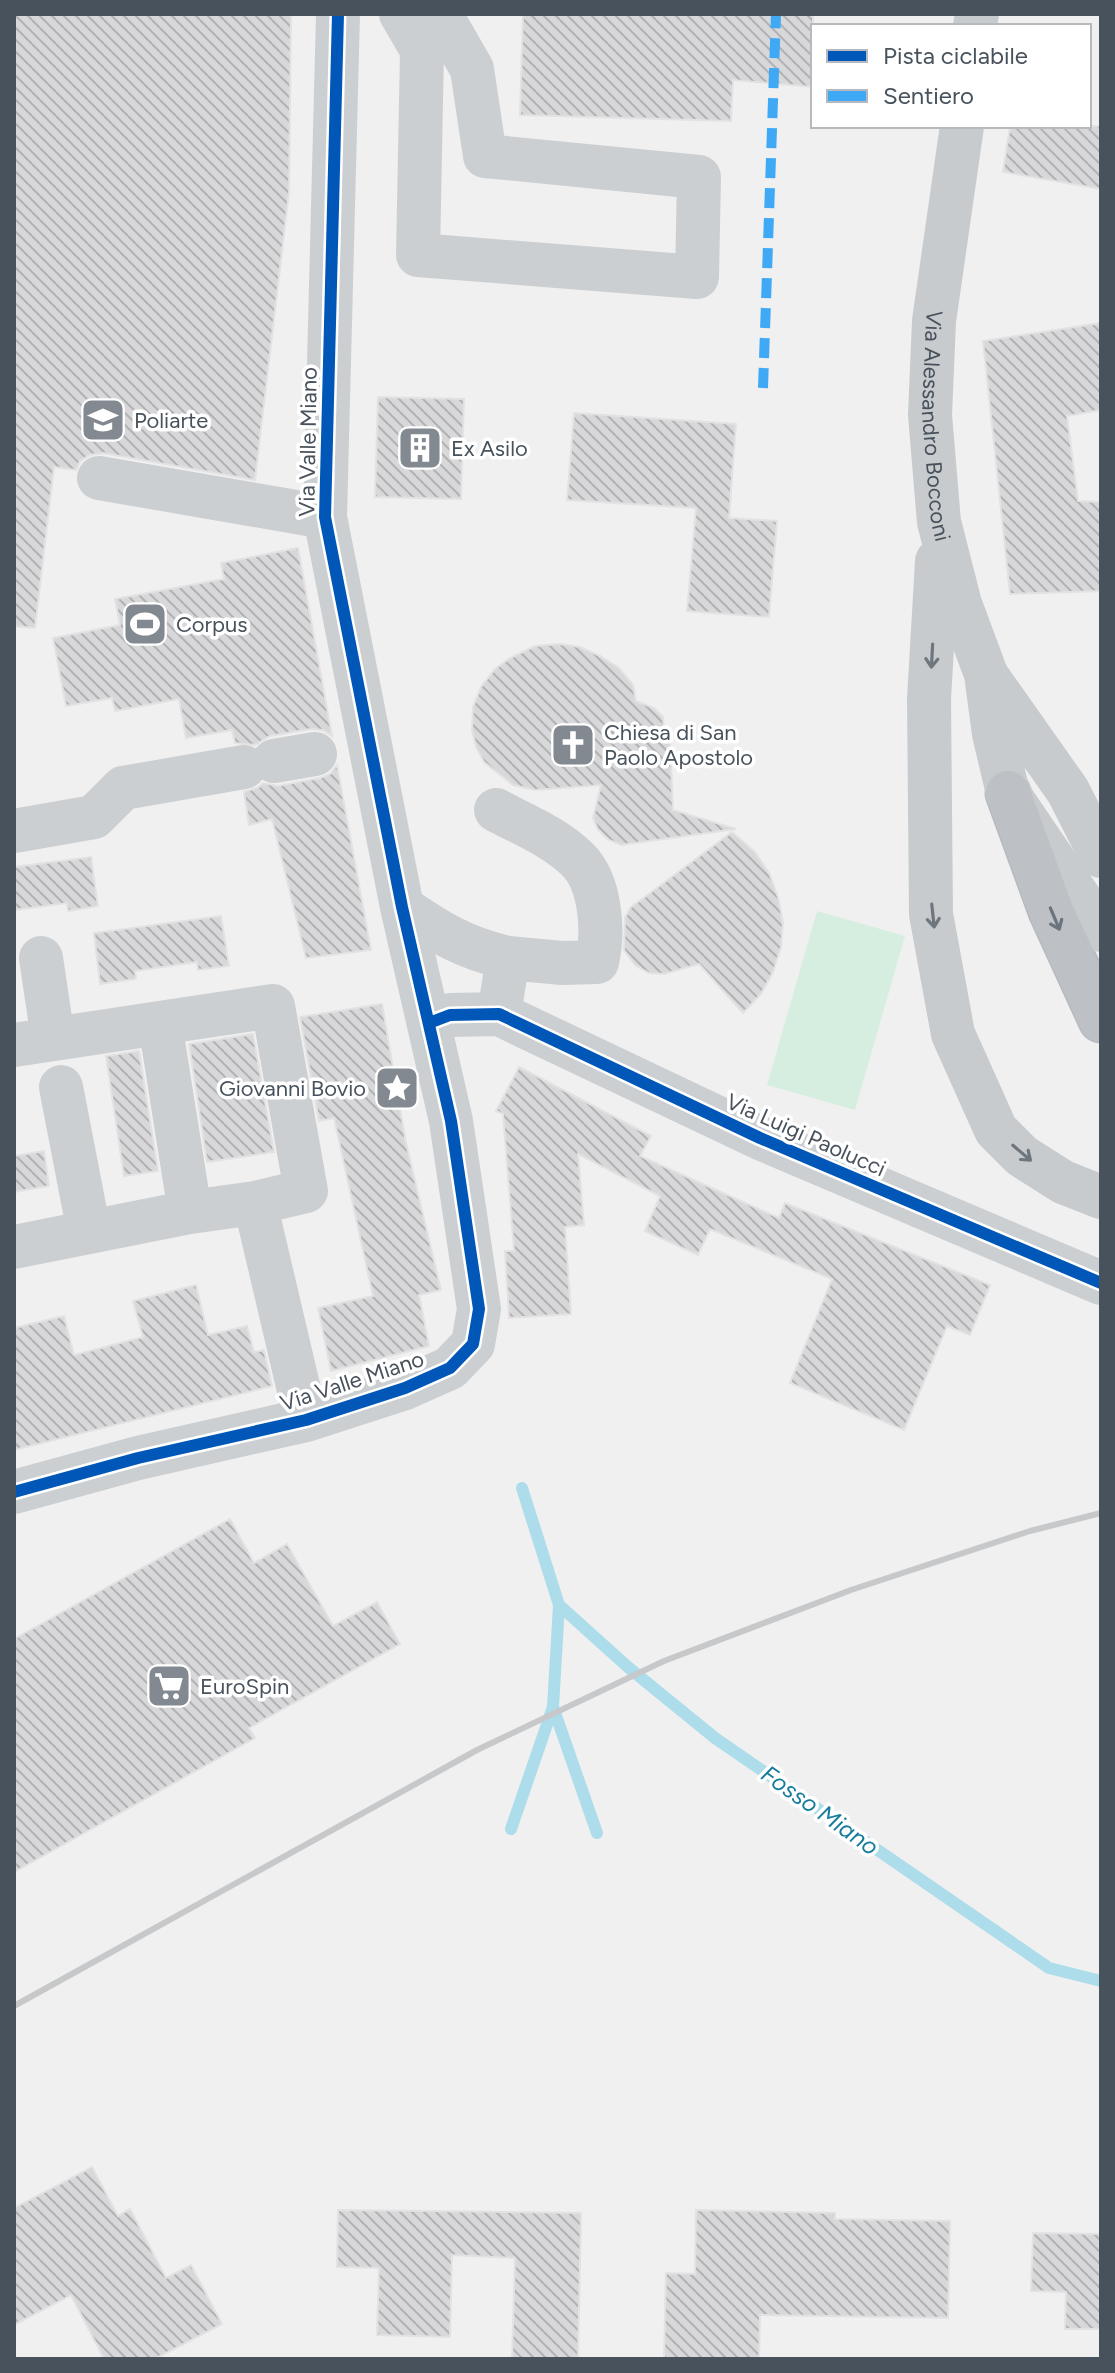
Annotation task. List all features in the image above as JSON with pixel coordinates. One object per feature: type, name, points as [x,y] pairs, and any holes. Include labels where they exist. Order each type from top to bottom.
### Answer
[{"type":"highway","points":[[1008,793],[1051,911],[1101,1020]]},
{"type":"main road","name":"Via Alessandro Bocconi","points":[[962,128],[934,321],[930,415],[939,522],[960,604],[986,674],[994,734],[1008,793]]},
{"type":"main road","points":[[939,522],[929,699],[931,914],[953,1034],[996,1130],[1022,1156],[1063,1182],[1101,1197]]},
{"type":"main road","name":"Via Alessandro Bocconi","points":[[986,674],[1068,791],[1101,856]]},
{"type":"main road","points":[[1068,791],[1101,831]]},
{"type":"main road","points":[[1008,793],[1101,930]]},
{"type":"street","name":"Via Valle Miano","points":[[14,1492],[138,1458],[306,1420],[405,1388],[450,1368],[473,1344],[479,1309],[451,1121],[394,865],[308,755],[325,517],[338,14]]},
{"type":"street","points":[[404,14],[449,29],[465,56],[472,69],[485,156],[699,177],[697,277],[418,255],[422,50],[404,14]]},
{"type":"street","points":[[99,478],[325,517]]},
{"type":"street","points":[[14,831],[94,817],[123,788],[308,755]]},
{"type":"street","points":[[402,907],[439,932],[476,951],[508,958],[562,963],[597,962],[602,942],[599,900],[580,862],[551,839],[496,810]]},
{"type":"street","points":[[14,1247],[306,1191],[273,1006],[34,1042],[41,958]]},
{"type":"street","points":[[429,1023],[450,1015],[499,1014],[508,958]]},
{"type":"street","name":"Via Luigi Paolucci","points":[[499,1014],[760,1138],[1101,1283]]},
{"type":"street","points":[[163,1042],[190,1212]]},
{"type":"street","points":[[61,1087],[89,1232]]},
{"type":"street","points":[[255,1203],[306,1420]]},
{"type":"green space","points":[[817,911],[905,936],[855,1110],[767,1085]]},
{"type":"building","points":[[14,14],[291,14],[289,192],[255,480],[103,453],[80,461],[76,470],[54,467],[35,628],[14,626]]},
{"type":"building","points":[[523,14],[813,14],[811,87],[733,80],[731,121],[520,115]]},
{"type":"building","points":[[1101,126],[1101,189],[1003,172],[1010,128]]},
{"type":"building","points":[[1101,323],[1101,410],[1067,416],[1078,501],[1101,502],[1101,591],[1010,594],[983,341]]},
{"type":"building","name":"Ex Asilo","points":[[378,397],[464,399],[461,499],[375,497]]},
{"type":"building","points":[[574,413],[736,424],[729,518],[777,521],[769,617],[687,611],[696,508],[567,500]]},
{"type":"building","points":[[298,548],[332,736],[323,730],[311,729],[270,736],[255,745],[235,743],[232,730],[186,738],[179,699],[115,711],[112,698],[66,706],[53,638],[120,625],[115,599],[224,579],[221,563]]},
{"type":"building","name":"Chiesa di San Paolo Apostolo","points":[[560,644],[580,647],[619,668],[633,685],[636,701],[654,708],[663,717],[665,741],[670,740],[673,810],[736,829],[621,845],[598,830],[593,818],[601,785],[535,790],[513,785],[484,762],[472,730],[473,707],[481,687],[495,669],[510,658],[535,646]]},
{"type":"building","points":[[337,765],[371,950],[306,958],[272,819],[249,825],[244,792],[263,783],[278,786],[320,778],[330,774]]},
{"type":"building","points":[[732,832],[755,852],[769,873],[783,922],[781,947],[773,972],[761,994],[743,1013],[699,964],[664,974],[649,973],[635,965],[624,950],[625,918],[630,908]]},
{"type":"building","points":[[91,857],[98,906],[68,911],[67,903],[14,910],[14,867]]},
{"type":"building","points":[[221,916],[229,966],[198,970],[197,962],[135,971],[136,979],[100,984],[94,933]]},
{"type":"building","points":[[382,1004],[406,1143],[441,1290],[419,1295],[429,1346],[331,1371],[318,1308],[373,1296],[334,1118],[319,1121],[300,1017]]},
{"type":"building","points":[[253,1034],[274,1152],[207,1162],[189,1044]]},
{"type":"building","points":[[139,1051],[158,1171],[124,1176],[106,1056]]},
{"type":"building","points":[[519,1067],[651,1136],[640,1156],[779,1218],[785,1203],[990,1285],[970,1335],[947,1326],[904,1430],[790,1383],[832,1279],[710,1229],[698,1255],[645,1231],[660,1196],[578,1154],[584,1225],[565,1227],[571,1314],[509,1318],[505,1251],[514,1251],[503,1114],[496,1111]]},
{"type":"building","points":[[44,1151],[49,1186],[14,1192],[14,1156]]},
{"type":"building","points":[[196,1285],[208,1335],[247,1326],[254,1352],[264,1350],[272,1386],[14,1450],[14,1328],[64,1316],[74,1355],[143,1337],[133,1301]]},
{"type":"building","name":"EuroSpin","points":[[230,1519],[254,1563],[287,1544],[333,1626],[377,1602],[400,1644],[249,1728],[255,1738],[14,1872],[14,1639]]},
{"type":"building","points":[[92,2167],[118,2216],[130,2209],[166,2278],[191,2265],[222,2324],[155,2359],[104,2359],[71,2295],[14,2325],[14,2208]]},
{"type":"building","points":[[338,2210],[581,2213],[578,2359],[512,2359],[515,2258],[452,2255],[450,2337],[377,2335],[379,2268],[337,2267]]},
{"type":"building","points":[[696,2210],[835,2213],[835,2219],[950,2221],[948,2318],[760,2315],[759,2359],[664,2359],[666,2273],[695,2274]]},
{"type":"building","points":[[1033,2233],[1101,2234],[1101,2329],[1065,2329],[1066,2292],[1031,2291]]},
{"type":"waterway","points":[[511,1829],[553,1707],[559,1605],[522,1488]]},
{"type":"waterway","name":"Fosso Miano","points":[[559,1605],[629,1668],[715,1738],[1049,1968],[1101,1981]]},
{"type":"waterway","points":[[553,1707],[597,1833]]},
{"type":"railway","points":[[14,2006],[477,1750],[664,1661],[851,1590],[1030,1531],[1101,1513]]},
{"type":"marked path","points":[[763,388],[776,14]]},
{"type":"cycle path","points":[[14,1492],[138,1458],[306,1420],[405,1388],[450,1368],[473,1344],[479,1309],[451,1121],[402,907],[325,517],[338,14]]},
{"type":"cycle path","points":[[429,1023],[450,1015],[499,1014],[760,1138],[1101,1283]]},
{"type":"place","name":"Poliarte","points":[[103,420]]},
{"type":"place","name":"Ex Asilo","points":[[420,448]]},
{"type":"place","name":"Corpus","points":[[145,624]]},
{"type":"place","name":"Chiesa di San Paolo Apostolo","points":[[573,745]]},
{"type":"place","name":"Giovanni Bovio","points":[[397,1088]]},
{"type":"place","name":"EuroSpin","points":[[169,1686]]}]
